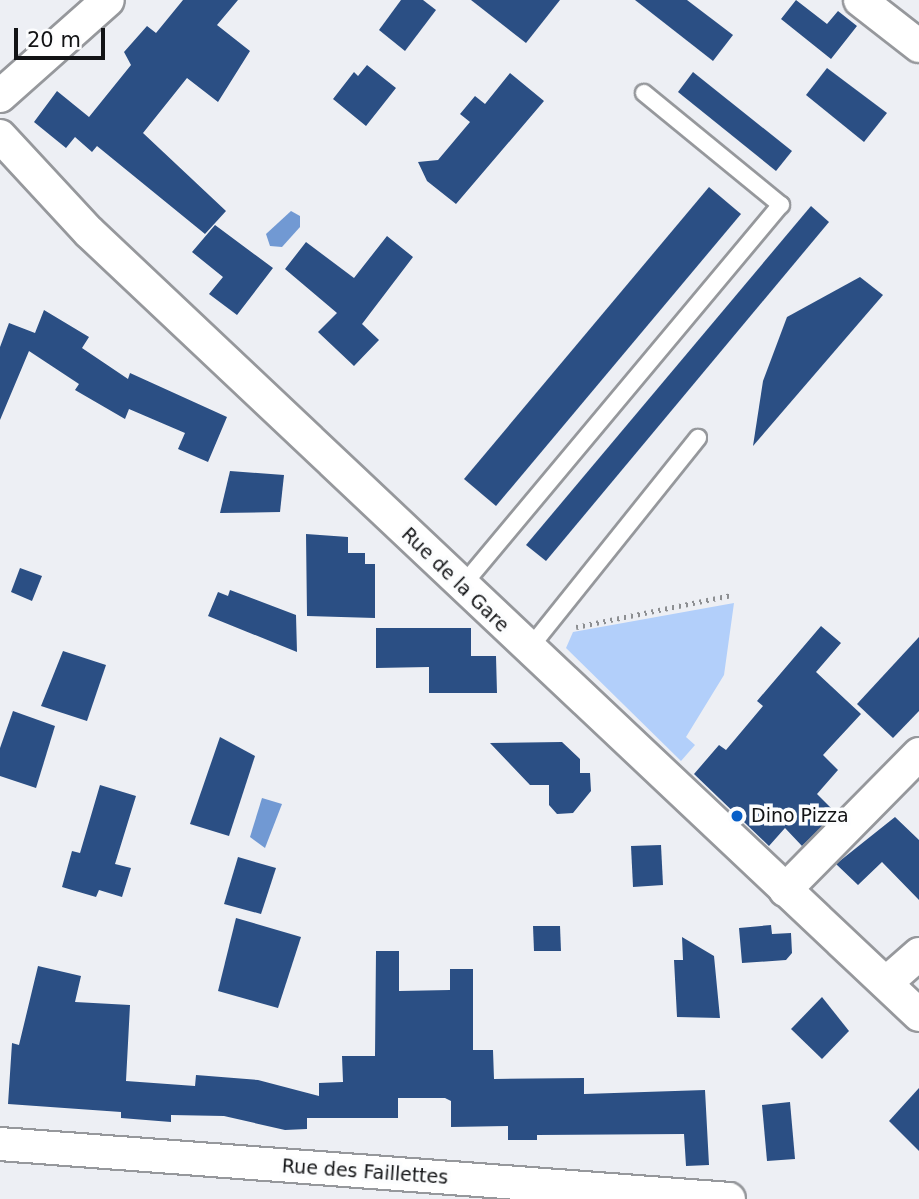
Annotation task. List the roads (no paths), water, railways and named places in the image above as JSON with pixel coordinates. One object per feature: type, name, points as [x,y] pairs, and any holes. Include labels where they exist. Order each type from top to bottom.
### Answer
[{"type":"street","points":[[0,96],[108,0]]},
{"type":"street","points":[[860,0],[919,46]]},
{"type":"street","name":"Rue de la Gare","points":[[0,136],[89,232],[462,586],[536,640],[785,890],[919,1015]]},
{"type":"street","points":[[785,890],[919,754]]},
{"type":"street","points":[[886,983],[919,954]]},
{"type":"street","name":"Rue des Faillettes","points":[[0,1144],[729,1199]]},
{"type":"lane","points":[[462,586],[781,205],[644,93]]},
{"type":"lane","points":[[536,640],[698,438]]},
{"type":"place","name":"Dino Pizza","points":[[737,816]]}]
